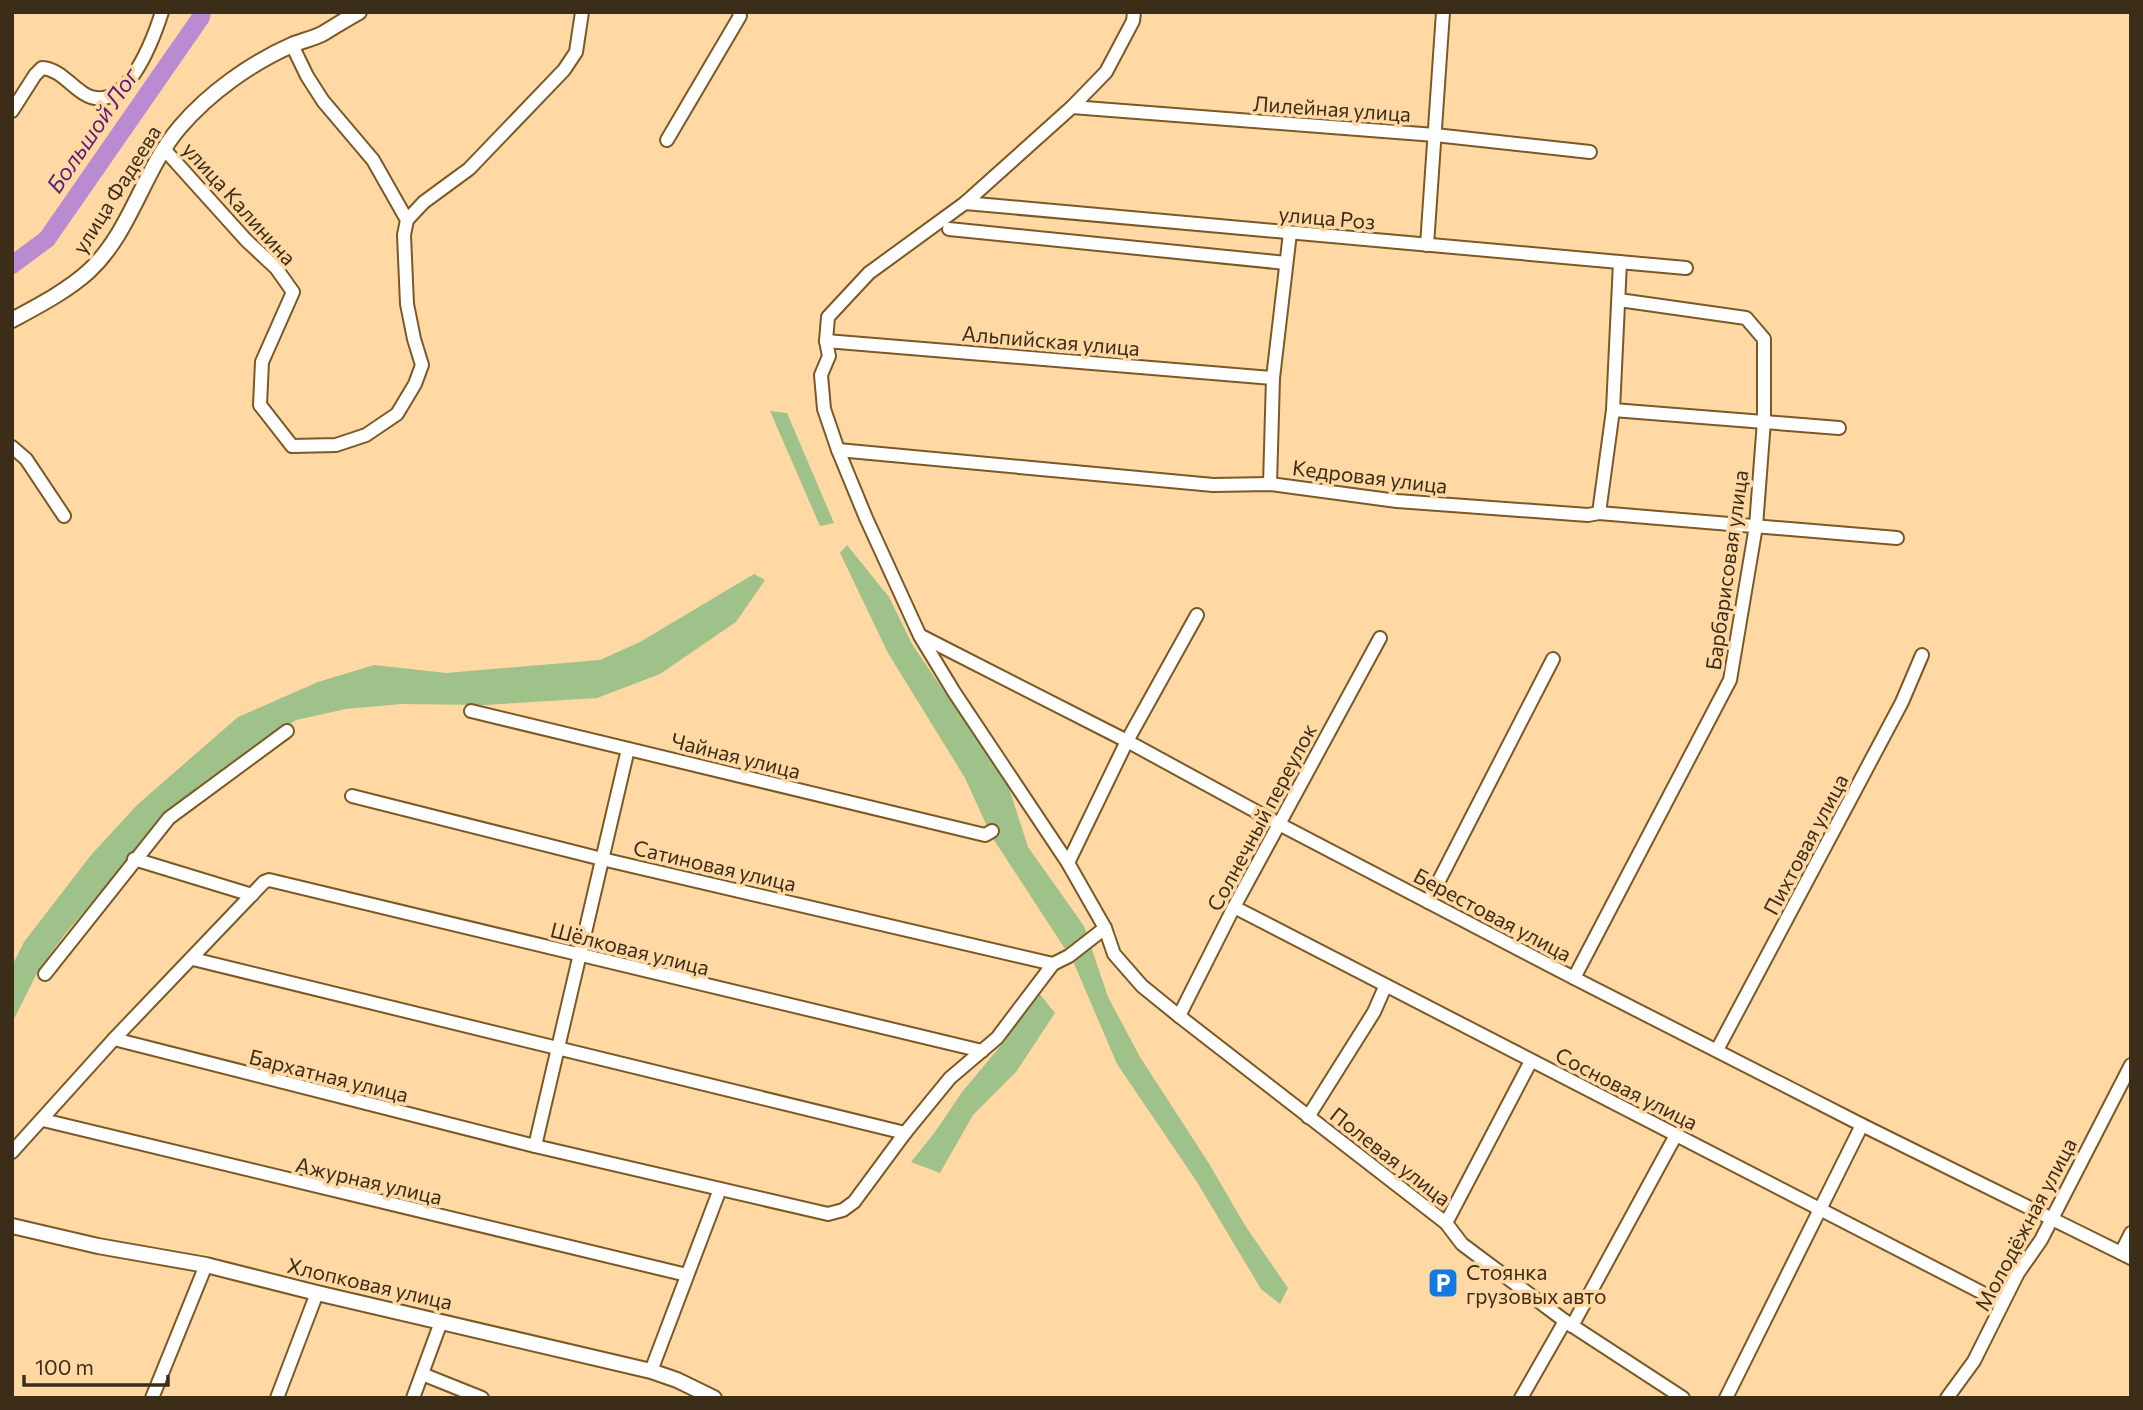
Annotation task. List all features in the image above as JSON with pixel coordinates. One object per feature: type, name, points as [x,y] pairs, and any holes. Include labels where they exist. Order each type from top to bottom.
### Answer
[{"type":"street","points":[[12,111],[42,68],[51,68],[92,98],[111,97],[134,74],[158,28],[162,12]]},
{"type":"street","name":"улица Фадеева","points":[[12,320],[51,298],[89,271],[118,234],[164,149],[182,124],[223,88],[261,62],[292,45],[320,35],[359,12]]},
{"type":"street","points":[[292,45],[323,101],[373,160],[407,220],[424,202],[469,169],[564,70],[576,51],[582,12]]},
{"type":"street","name":"Полевая улица","points":[[1134,12],[1129,31],[1106,72],[1072,107],[965,203],[869,274],[828,317],[826,341],[829,356],[821,375],[824,409],[838,450],[920,636],[954,692],[1068,863],[1105,928],[1114,954],[1142,986],[1446,1223],[1462,1244],[1569,1323],[1683,1398]]},
{"type":"street","points":[[1427,245],[1443,12]]},
{"type":"street","points":[[667,140],[740,14]]},
{"type":"street","name":"Лилейная улица","points":[[1072,107],[1435,135],[1590,152]]},
{"type":"street","name":"улица Калинина","points":[[164,149],[246,240],[276,268],[293,292],[262,362],[260,405],[292,446],[336,445],[366,435],[397,414],[415,384],[422,365],[407,304],[404,235],[407,220]]},
{"type":"street","name":"улица Роз","points":[[965,203],[1686,268]]},
{"type":"street","points":[[949,229],[1286,263]]},
{"type":"street","points":[[1270,484],[1273,378],[1290,233]]},
{"type":"street","points":[[1600,513],[1613,410],[1620,262]]},
{"type":"street","name":"Барбарисовая улица","points":[[1574,978],[1730,680],[1756,526],[1764,421],[1764,340],[1746,318],[1619,300]]},
{"type":"street","name":"Альпийская улица","points":[[826,341],[1273,378]]},
{"type":"street","points":[[1613,410],[1839,428]]},
{"type":"street","points":[[12,447],[26,459],[64,516]]},
{"type":"street","name":"Кедровая улица","points":[[838,450],[1213,485],[1270,484],[1397,502],[1588,515],[1600,513],[1897,538]]},
{"type":"street","points":[[1068,863],[1127,741],[1197,615]]},
{"type":"street","name":"Берестовая улица","points":[[920,636],[1127,741],[1279,824],[1574,978],[1862,1125],[2126,1255]]},
{"type":"street","name":"Солнечный переулок","points":[[1179,1016],[1234,907],[1380,638]]},
{"type":"street","name":"Пихтовая улица","points":[[1717,1050],[1902,702],[1922,655]]},
{"type":"street","points":[[1428,902],[1553,659]]},
{"type":"street","name":"Чайная улица","points":[[471,711],[985,835],[992,831]]},
{"type":"street","points":[[45,974],[169,818],[287,731]]},
{"type":"street","points":[[536,1146],[628,749]]},
{"type":"street","name":"Сатиновая улица","points":[[352,796],[603,859],[1053,964]]},
{"type":"street","points":[[12,1152],[114,1039],[252,895],[134,859]]},
{"type":"street","name":"Шёлковая улица","points":[[252,895],[269,880],[982,1051]]},
{"type":"street","name":"Сосновая улица","points":[[1234,907],[2003,1303]]},
{"type":"street","points":[[193,959],[905,1133],[950,1078],[997,1038],[1053,964],[1069,956],[1105,928]]},
{"type":"street","points":[[1308,1117],[1374,1012],[1385,987]]},
{"type":"street","name":"Бархатная улица","points":[[114,1039],[536,1146],[828,1214],[843,1210],[854,1202],[905,1133]]},
{"type":"street","points":[[1446,1223],[1531,1061]]},
{"type":"street","name":"Молодёжная улица","points":[[1947,1398],[1974,1361],[2131,1065]]},
{"type":"street","name":"Ажурная улица","points":[[43,1120],[687,1275]]},
{"type":"street","points":[[1726,1398],[1862,1125]]},
{"type":"street","points":[[1521,1398],[1569,1323],[1676,1135]]},
{"type":"street","points":[[651,1371],[720,1189]]},
{"type":"street","name":"Хлопковая улица","points":[[12,1226],[98,1246],[206,1265],[651,1371],[714,1398]]},
{"type":"street","points":[[2126,1255],[2131,1233]]},
{"type":"street","points":[[152,1398],[206,1265]]},
{"type":"street","points":[[276,1398],[317,1293]]},
{"type":"street","points":[[413,1398],[441,1322]]},
{"type":"street","points":[[422,1374],[482,1398]]},
{"type":"green space","points":[[770,411],[787,413],[834,523],[820,526]]},
{"type":"green space","points":[[847,545],[889,597],[912,644],[1009,788],[1028,847],[1084,926],[1108,997],[1140,1057],[1208,1162],[1246,1227],[1288,1288],[1280,1304],[1261,1289],[1197,1182],[1117,1064],[1073,961],[992,837],[965,778],[888,653],[840,553]]},
{"type":"green space","points":[[754,574],[765,580],[736,622],[660,674],[597,698],[484,705],[401,704],[346,709],[296,720],[237,761],[146,839],[65,934],[38,971],[12,1023],[12,966],[24,942],[91,855],[137,805],[238,717],[318,682],[374,665],[446,673],[600,660],[640,642]]},
{"type":"green space","points":[[1039,993],[1055,1013],[1016,1072],[973,1115],[940,1173],[911,1162],[962,1092],[1003,1043]]},
{"type":"waterway","name":"Большой Лог","points":[[12,265],[47,239],[202,12]]},
{"type":"place","name":"Стоянка грузовых авто","points":[[1443,1283]]}]
